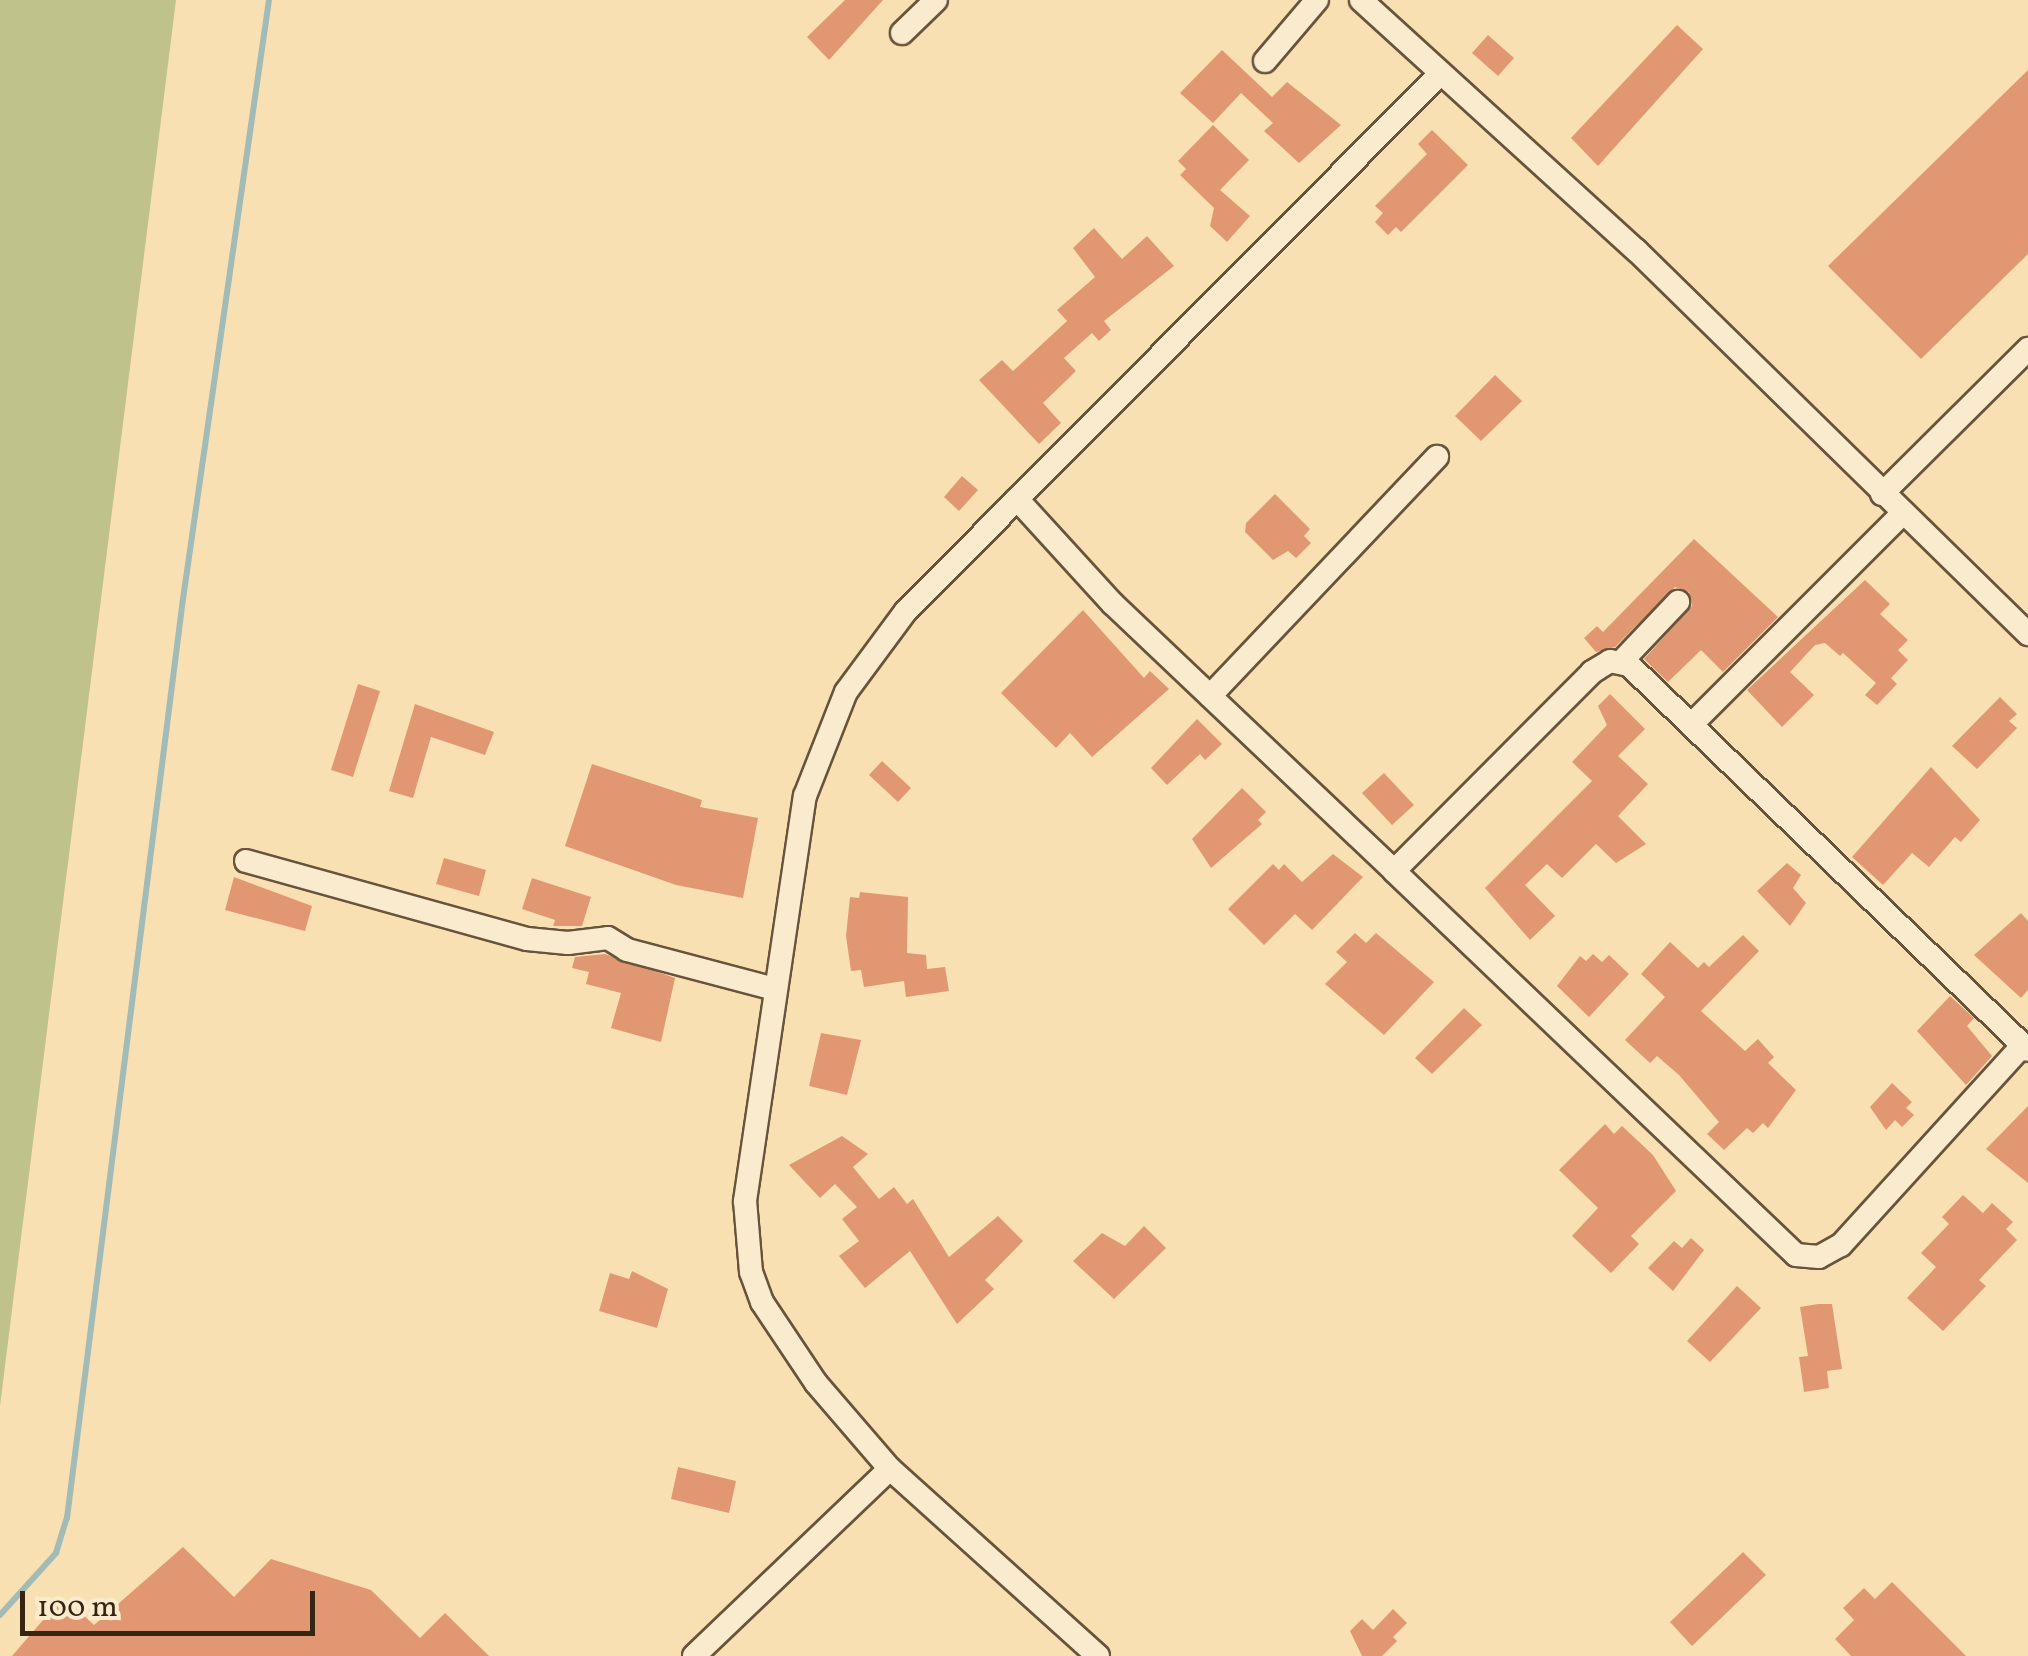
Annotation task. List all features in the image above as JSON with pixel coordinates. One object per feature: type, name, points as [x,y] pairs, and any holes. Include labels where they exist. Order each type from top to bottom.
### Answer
[{"type":"street","points":[[902,34],[936,0]]},
{"type":"street","points":[[1264,62],[1318,0]]},
{"type":"street","points":[[1361,0],[1439,75],[1636,250],[2028,634]]},
{"type":"street","points":[[1098,1656],[890,1469],[816,1384],[762,1302],[746,1254],[746,1201],[805,796],[827,729],[866,659],[896,622],[1439,75]]},
{"type":"street","points":[[1882,494],[2028,349]]},
{"type":"street","points":[[1210,696],[1438,457]]},
{"type":"street","points":[[1018,498],[1210,696],[1796,1255],[1818,1257],[1841,1245],[2025,1048],[1621,662]]},
{"type":"street","points":[[1690,725],[1902,514]]},
{"type":"street","points":[[1394,872],[1592,672],[1621,662],[1678,602]]},
{"type":"street","points":[[246,861],[527,938],[568,943],[608,938],[627,950],[775,989]]},
{"type":"street","points":[[694,1656],[890,1469]]},
{"type":"green space","points":[[0,0],[176,0],[0,1406]]},
{"type":"building","points":[[845,0],[883,0],[829,60],[807,37]]},
{"type":"building","points":[[1677,25],[1703,49],[1598,166],[1571,138]]},
{"type":"building","points":[[1488,35],[1514,58],[1498,76],[1472,53]]},
{"type":"building","points":[[1222,50],[1272,97],[1287,82],[1341,125],[1299,163],[1264,131],[1273,123],[1241,93],[1213,123],[1180,93]]},
{"type":"building","points":[[2028,70],[2028,254],[1921,359],[1828,266]]},
{"type":"building","points":[[1213,125],[1249,160],[1220,190],[1250,216],[1227,242],[1210,226],[1214,208],[1180,175],[1186,169],[1178,161]]},
{"type":"building","points":[[1432,130],[1468,165],[1401,232],[1396,227],[1388,235],[1375,222],[1383,213],[1375,206],[1427,154],[1418,144]]},
{"type":"building","points":[[1094,228],[1122,259],[1147,236],[1174,266],[1104,321],[1111,330],[1099,341],[1092,333],[1064,358],[1076,371],[1043,403],[1061,423],[1039,444],[979,380],[1002,360],[1013,371],[1067,321],[1057,310],[1095,277],[1073,248]]},
{"type":"building","points":[[1495,375],[1522,401],[1481,441],[1455,416]]},
{"type":"building","points":[[962,476],[978,490],[959,511],[944,497]]},
{"type":"building","points":[[1275,494],[1310,529],[1304,536],[1311,543],[1296,558],[1288,551],[1273,560],[1245,532],[1246,523]]},
{"type":"building","points":[[1694,539],[1778,617],[1723,672],[1701,650],[1668,682],[1644,659],[1692,606],[1689,592],[1675,587],[1615,647],[1596,652],[1584,638],[1597,626],[1603,632]]},
{"type":"building","points":[[1865,580],[1890,604],[1880,614],[1908,640],[1898,650],[1908,660],[1891,678],[1897,684],[1877,705],[1865,695],[1876,683],[1843,653],[1840,656],[1825,643],[1815,645],[1790,672],[1814,695],[1782,727],[1747,690]]},
{"type":"building","points":[[1083,610],[1144,678],[1150,671],[1169,689],[1092,757],[1070,733],[1056,748],[1001,693]]},
{"type":"building","points":[[358,684],[380,691],[353,777],[331,770]]},
{"type":"building","points":[[1610,694],[1645,729],[1618,756],[1648,784],[1618,816],[1646,844],[1616,863],[1596,844],[1562,878],[1547,864],[1525,885],[1555,916],[1530,940],[1485,888],[1592,781],[1572,762],[1607,725],[1598,706]]},
{"type":"building","points":[[2000,697],[2017,714],[2009,721],[2017,728],[1977,769],[1952,746]]},
{"type":"building","points":[[415,704],[494,732],[485,755],[431,737],[413,798],[389,791]]},
{"type":"building","points":[[1197,719],[1222,744],[1205,760],[1200,754],[1167,785],[1151,768]]},
{"type":"building","points":[[882,761],[911,788],[898,802],[869,775]]},
{"type":"building","points":[[592,764],[702,800],[700,807],[758,818],[743,898],[676,885],[565,846]]},
{"type":"building","points":[[1931,767],[1980,820],[1961,842],[1955,837],[1929,867],[1912,853],[1883,885],[1852,857]]},
{"type":"building","points":[[1384,773],[1414,805],[1392,825],[1362,793]]},
{"type":"building","points":[[1242,788],[1266,812],[1258,820],[1262,824],[1211,868],[1192,839]]},
{"type":"building","points":[[1333,854],[1363,877],[1312,930],[1295,914],[1264,945],[1228,909],[1273,864],[1279,870],[1284,864],[1302,882]]},
{"type":"building","points":[[444,858],[486,870],[479,896],[436,884]]},
{"type":"building","points":[[1787,863],[1801,875],[1793,888],[1806,903],[1790,926],[1757,891]]},
{"type":"building","points":[[234,877],[312,906],[305,931],[225,910]]},
{"type":"building","points":[[532,878],[591,897],[582,926],[553,926],[555,920],[522,909]]},
{"type":"building","points":[[860,892],[908,897],[907,953],[926,955],[927,969],[945,967],[949,991],[906,997],[904,981],[864,987],[861,970],[851,971],[846,936],[850,897],[859,898]]},
{"type":"building","points":[[2021,913],[2028,921],[2028,990],[2021,998],[1974,955]]},
{"type":"building","points":[[1355,933],[1366,943],[1376,933],[1434,982],[1384,1035],[1325,984],[1347,962],[1336,952]]},
{"type":"building","points":[[1743,935],[1759,951],[1701,1011],[1745,1051],[1758,1039],[1774,1057],[1768,1063],[1796,1090],[1768,1128],[1763,1123],[1753,1133],[1747,1128],[1724,1150],[1707,1134],[1719,1122],[1679,1075],[1657,1056],[1650,1063],[1625,1040],[1665,997],[1641,974],[1670,942],[1698,968],[1704,962],[1709,967]]},
{"type":"building","points":[[605,954],[675,978],[661,1042],[611,1028],[621,993],[586,984],[589,972],[572,968],[575,957]]},
{"type":"building","points":[[1593,954],[1602,962],[1609,955],[1629,974],[1589,1017],[1557,986],[1580,956],[1586,961]]},
{"type":"building","points":[[1950,996],[1974,1018],[1967,1026],[1992,1056],[1966,1085],[1917,1031]]},
{"type":"building","points":[[1464,1008],[1482,1025],[1432,1074],[1415,1058]]},
{"type":"building","points":[[821,1033],[861,1040],[847,1095],[809,1086]]},
{"type":"building","points":[[1892,1083],[1912,1102],[1906,1108],[1914,1115],[1902,1127],[1895,1120],[1886,1130],[1870,1107]]},
{"type":"building","points":[[2028,1106],[2028,1183],[1986,1149]]},
{"type":"building","points":[[1605,1124],[1614,1134],[1622,1126],[1653,1155],[1676,1191],[1631,1236],[1639,1244],[1611,1273],[1572,1236],[1598,1208],[1559,1170]]},
{"type":"building","points":[[842,1136],[868,1154],[853,1167],[879,1199],[894,1187],[907,1204],[913,1199],[949,1257],[998,1216],[1023,1241],[985,1280],[994,1289],[957,1324],[910,1251],[865,1288],[839,1256],[859,1241],[842,1219],[857,1207],[835,1184],[820,1198],[789,1165]]},
{"type":"building","points":[[1963,1195],[1983,1213],[1992,1203],[2013,1222],[2006,1229],[2017,1240],[1979,1280],[1986,1286],[1943,1331],[1907,1298],[1936,1267],[1921,1253],[1949,1224],[1942,1217]]},
{"type":"building","points":[[1144,1226],[1166,1248],[1114,1299],[1073,1261],[1102,1233],[1125,1246]]},
{"type":"building","points":[[1691,1238],[1704,1250],[1673,1291],[1648,1268],[1674,1241],[1682,1248]]},
{"type":"building","points":[[632,1271],[668,1289],[657,1328],[599,1311],[610,1273],[629,1279]]},
{"type":"building","points":[[1737,1286],[1761,1308],[1710,1362],[1687,1341]]},
{"type":"building","points":[[1832,1304],[1842,1369],[1827,1371],[1829,1388],[1804,1392],[1799,1357],[1808,1356],[1800,1307]]},
{"type":"building","points":[[678,1467],[736,1481],[729,1513],[671,1499]]},
{"type":"building","points":[[183,1547],[234,1597],[271,1559],[371,1590],[420,1638],[445,1613],[489,1656],[12,1656],[56,1605],[69,1617],[77,1609],[94,1625]]},
{"type":"building","points":[[1743,1552],[1766,1575],[1692,1646],[1670,1622]]},
{"type":"building","points":[[1892,1582],[1966,1656],[1851,1656],[1835,1639],[1854,1620],[1843,1608],[1864,1588],[1875,1599]]},
{"type":"building","points":[[1393,1609],[1407,1623],[1393,1637],[1397,1641],[1382,1656],[1362,1656],[1350,1631],[1362,1619],[1373,1630]]},
{"type":"waterway","points":[[0,1615],[56,1553],[67,1518],[183,599],[269,0]]}]
